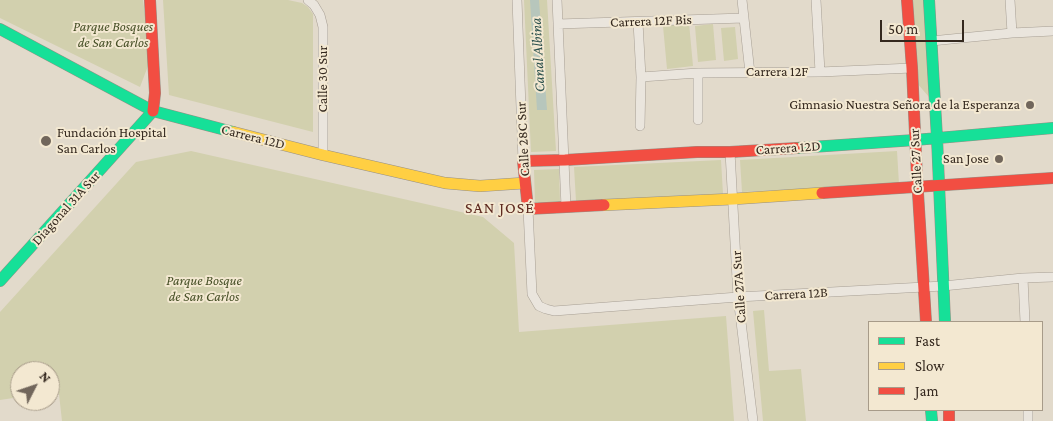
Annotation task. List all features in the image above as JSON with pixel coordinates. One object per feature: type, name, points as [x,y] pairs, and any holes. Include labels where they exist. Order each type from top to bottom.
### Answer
[{"type":"street","points":[[150,0],[156,93],[152,111]]},
{"type":"street","name":"Calle 28C Sur","points":[[517,0],[523,162],[528,209],[532,294],[540,306]]},
{"type":"street","points":[[557,0],[566,207]]},
{"type":"street","points":[[742,0],[750,73]]},
{"type":"street","points":[[816,0],[820,72]]},
{"type":"street","name":"Calle 27 Sur","points":[[907,0],[926,321]]},
{"type":"street","name":"Calle 27 Sur","points":[[929,0],[945,321]]},
{"type":"street","points":[[1010,0],[1012,33]]},
{"type":"street","name":"Calle 30 Sur","points":[[311,2],[320,15],[323,27],[323,155]]},
{"type":"street","name":"Carrera 12F Bis","points":[[558,24],[744,18]]},
{"type":"street","points":[[638,22],[641,77],[640,126]]},
{"type":"street","name":"Carrera 12D","points":[[0,29],[152,111],[323,155],[445,182],[480,186],[525,183]]},
{"type":"street","points":[[931,41],[1053,31]]},
{"type":"street","name":"Carrera 12F","points":[[641,77],[698,73],[820,72],[912,68]]},
{"type":"street","points":[[698,73],[698,120]]},
{"type":"street","name":"Diagonal 31A Sur","points":[[0,281],[152,111]]},
{"type":"street","name":"Carrera 12D","points":[[523,162],[697,152],[730,152],[915,140],[1053,128]]},
{"type":"street","name":"Calle 27A Sur","points":[[730,152],[738,297],[753,421]]},
{"type":"street","points":[[528,209],[1053,178]]},
{"type":"street","name":"Carrera 12B","points":[[540,306],[546,310],[554,311],[738,297],[943,286],[1053,277]]},
{"type":"street","points":[[1023,278],[1025,321]]},
{"type":"green space","name":"Parque Bosques de San Carlos","points":[[0,0],[143,0],[151,58],[140,87],[0,18]]},
{"type":"green space","points":[[163,0],[288,0],[302,3],[308,7],[313,14],[313,132],[169,95]]},
{"type":"green space","points":[[524,0],[547,0],[556,151],[531,152]]},
{"type":"green space","points":[[912,0],[924,0],[929,97],[916,82]]},
{"type":"green space","points":[[689,23],[693,66],[667,69],[663,26]]},
{"type":"green space","points":[[713,24],[716,60],[698,62],[695,26]]},
{"type":"green space","points":[[735,27],[738,59],[724,61],[721,28]]},
{"type":"green space","name":"Parque Bosque de San Carlos","points":[[191,151],[483,217],[514,243],[519,332],[726,316],[734,421],[62,421],[60,361],[10,361],[10,398],[0,400],[0,312],[136,162]]},
{"type":"green space","points":[[897,151],[899,184],[742,192],[740,160]]},
{"type":"green space","points":[[721,160],[723,194],[576,201],[574,167]]},
{"type":"green space","points":[[559,169],[560,202],[535,203],[534,170]]},
{"type":"green space","points":[[764,310],[769,371],[801,369],[806,421],[763,421],[753,311]]},
{"type":"water","name":"Canal Albina","points":[[530,0],[539,0],[547,110],[537,110]]},
{"type":"traffic: fast","points":[[929,0],[945,321]]},
{"type":"traffic: fast","points":[[0,29],[153,111],[233,132]]},
{"type":"traffic: fast","points":[[0,281],[153,111]]},
{"type":"traffic: fast","points":[[797,148],[1053,128]]},
{"type":"traffic: fast","points":[[931,411],[932,421]]},
{"type":"traffic: slow","points":[[233,132],[445,183],[480,186],[525,183]]},
{"type":"traffic: slow","points":[[604,205],[822,193]]},
{"type":"traffic: jam","points":[[150,0],[155,93],[153,111]]},
{"type":"traffic: jam","points":[[907,0],[926,321]]},
{"type":"traffic: jam","points":[[604,205],[528,209],[523,161],[797,148]]},
{"type":"traffic: jam","points":[[822,193],[1053,178]]},
{"type":"traffic: jam","points":[[949,411],[949,421]]},
{"type":"place","name":"Gimnasio Nuestra Señora de la Esperanza","points":[[1030,105]]},
{"type":"place","name":"Fundación Hospital San Carlos","points":[[46,141]]},
{"type":"place","name":"San Jose","points":[[999,159]]},
{"type":"district","name":"SAN JOSÉ","points":[[500,208]]}]
